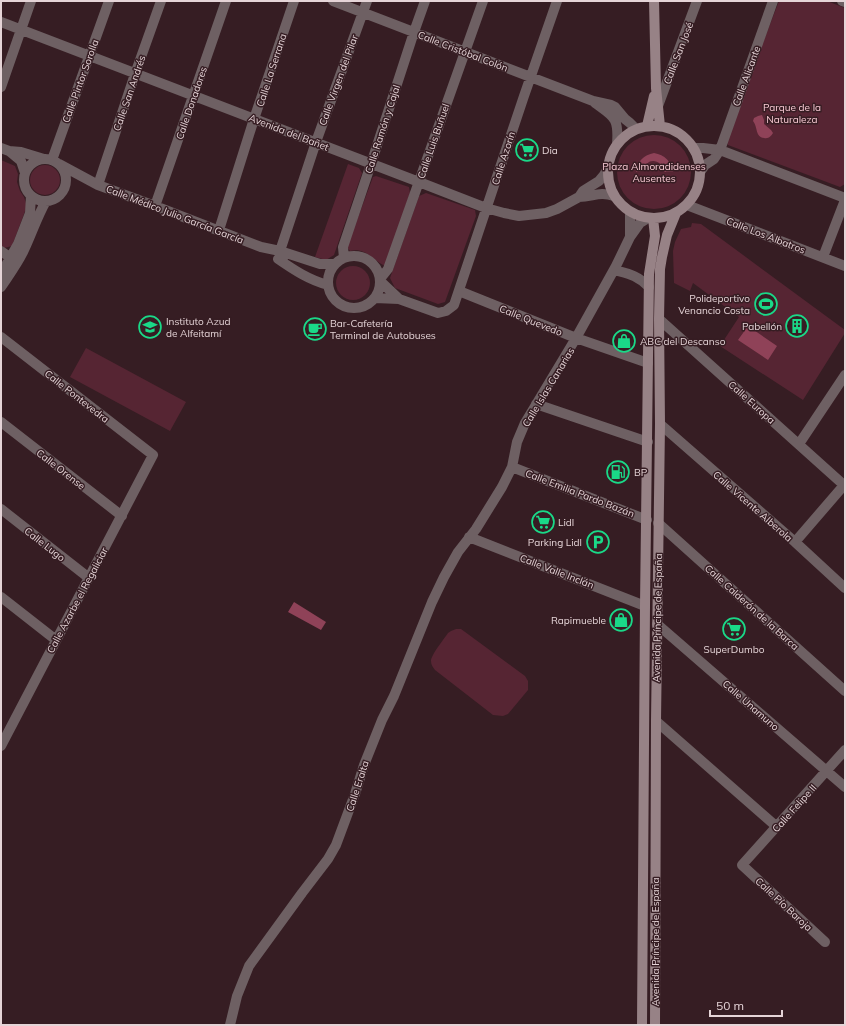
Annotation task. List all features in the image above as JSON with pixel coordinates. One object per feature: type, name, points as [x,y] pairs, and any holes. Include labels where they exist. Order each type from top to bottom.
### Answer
[{"type":"main road","points":[[654,1],[656,88],[660,126]]},
{"type":"main road","points":[[647,126],[656,88]]},
{"type":"main road","points":[[647,126],[660,126],[673,130],[685,137],[693,148],[698,159],[700,172],[699,181],[697,190],[687,205],[676,213],[665,217],[642,217],[630,212],[618,202],[610,187],[608,168],[611,155],[617,144],[626,135],[636,129],[647,126]]},
{"type":"main road","name":"Avenida Príncipe de España","points":[[655,1025],[660,269],[667,235],[676,213]]},
{"type":"main road","name":"Avenida Príncipe de España","points":[[642,1025],[649,274],[655,236],[650,218]]},
{"type":"street","points":[[1,87],[31,1]]},
{"type":"street","name":"Calle Pintor Sorolla","points":[[52,161],[108,1]]},
{"type":"street","name":"Calle San Andrés","points":[[94,183],[161,1]]},
{"type":"street","name":"Calle Donadores","points":[[155,206],[226,1]]},
{"type":"street","name":"Calle La Serrana","points":[[219,230],[254,119],[294,1]]},
{"type":"street","name":"Calle Cristóbal Colón","points":[[333,1],[593,101],[611,105],[615,107],[636,129]]},
{"type":"street","name":"Calle Virgen del Pilar","points":[[280,251],[316,142],[367,1]]},
{"type":"street","name":"Calle Ramón y Cajal","points":[[344,258],[343,247],[425,1]]},
{"type":"street","name":"Calle Luis Buñuel","points":[[380,280],[388,269],[483,1]]},
{"type":"street","name":"Calle Azorín","points":[[400,299],[438,313],[446,311],[454,305],[557,1]]},
{"type":"street","name":"Calle San José","points":[[658,106],[698,1]]},
{"type":"street","name":"Calle Alicante","points":[[720,150],[773,1]]},
{"type":"street","name":"Avenida del Bañet","points":[[1,22],[486,208],[504,213],[519,216],[546,213],[557,209],[579,197],[583,191],[599,180],[608,168]]},
{"type":"street","name":"Calle Cristóbal Colón","points":[[593,101],[611,114],[616,121],[618,130],[617,144]]},
{"type":"street","points":[[693,148],[720,150],[845,199],[823,257]]},
{"type":"street","name":"Calle Médico Julio García García","points":[[5,149],[52,161],[94,183],[261,247],[280,251],[320,264],[334,264]]},
{"type":"street","name":"Calle Médico Julio García García","points":[[5,149],[21,161],[25,173]]},
{"type":"street","points":[[700,172],[704,165],[714,159],[720,150]]},
{"type":"street","points":[[36,161],[52,161],[64,171],[66,179],[65,187],[61,194],[54,199],[46,201],[38,200],[31,196],[26,189],[24,181],[25,173],[29,166],[36,161]]},
{"type":"street","name":"Calle Médico Julio García García","points":[[65,187],[75,180],[94,183]]},
{"type":"street","name":"Avenida del Bañet","points":[[579,197],[606,193],[614,196]]},
{"type":"street","points":[[1,274],[18,244],[30,213],[31,196]]},
{"type":"street","points":[[1,287],[17,264],[46,201]]},
{"type":"street","name":"Calle Los Albatros","points":[[687,205],[845,266]]},
{"type":"street","name":"Calle Islas Canarias","points":[[630,212],[630,237]]},
{"type":"street","name":"Calle Islas Canarias","points":[[469,537],[489,508],[512,467],[517,442],[525,423],[576,338],[614,270],[630,237],[640,223],[650,218]]},
{"type":"street","name":"Calle Médico Julio García García","points":[[261,247],[299,273],[317,282],[328,285]]},
{"type":"street","points":[[1,251],[11,258]]},
{"type":"street","points":[[280,251],[280,255],[284,263]]},
{"type":"street","points":[[360,256],[373,264],[378,271],[380,280],[379,290],[375,298],[369,304],[352,308],[343,306],[330,294],[328,285],[329,274],[334,264],[344,258],[360,256]]},
{"type":"street","points":[[614,270],[642,280],[649,287]]},
{"type":"street","points":[[380,280],[400,299]]},
{"type":"street","name":"Calle Quevedo","points":[[459,291],[576,338],[648,363]]},
{"type":"street","points":[[375,298],[400,299]]},
{"type":"street","name":"Calle Europa","points":[[659,319],[845,485]]},
{"type":"street","name":"Calle Pontevedra","points":[[1,337],[153,455]]},
{"type":"street","points":[[799,444],[845,375]]},
{"type":"street","points":[[536,404],[648,442]]},
{"type":"street","name":"Calle Orense","points":[[1,422],[122,516]]},
{"type":"street","name":"Calle Vicente Alberola","points":[[660,424],[795,542],[845,588]]},
{"type":"street","name":"Calle Azarbe el Regaliciar","points":[[1,746],[153,455]]},
{"type":"street","name":"Calle Emilia Pardo Bazán","points":[[512,467],[647,520]]},
{"type":"street","points":[[795,542],[845,485]]},
{"type":"street","name":"Calle Lugo","points":[[1,510],[89,578]]},
{"type":"street","name":"Calle Calderón de la Barca","points":[[658,523],[845,691]]},
{"type":"street","name":"Calle Valle Inclán","points":[[469,537],[645,606]]},
{"type":"street","name":"Calle Eralta","points":[[230,1025],[237,996],[249,966],[328,859],[336,845],[366,759],[382,720],[400,685],[407,663],[432,602],[458,552],[469,537]]},
{"type":"street","points":[[1,597],[56,640]]},
{"type":"street","name":"Calle Unamuno","points":[[657,624],[845,787]]},
{"type":"street","points":[[656,721],[777,827]]},
{"type":"street","name":"Calle Felipe II","points":[[742,866],[845,750]]},
{"type":"street","name":"Calle Pío Baroja","points":[[742,866],[825,942]]},
{"type":"green space","name":"Parque de la Naturaleza","points":[[779,1],[827,1],[845,8],[845,184],[840,187],[728,145],[726,139]]},
{"type":"green space","name":"Plaza Almoradidenses Ausentes","points":[[647,135],[661,135],[675,141],[685,151],[691,165],[689,186],[685,193],[675,203],[661,209],[647,209],[633,203],[623,193],[617,179],[617,165],[623,151],[633,141]]},
{"type":"green space","points":[[1,160],[15,166],[18,174],[17,182],[27,206],[12,246],[4,248],[1,246]]},
{"type":"green space","points":[[348,164],[359,168],[362,173],[334,255],[326,260],[315,257]]},
{"type":"green space","points":[[45,165],[51,166],[59,174],[59,186],[51,194],[45,195],[39,194],[31,186],[30,180],[31,174],[39,166]]},
{"type":"green space","points":[[376,176],[409,187],[410,193],[385,266],[365,252],[356,250],[350,251],[347,247],[373,177]]},
{"type":"green space","points":[[426,193],[475,210],[476,216],[445,302],[438,304],[395,288],[390,278],[419,196]]},
{"type":"green space","name":"Polideportivo Venancio Costa","points":[[692,223],[701,224],[845,330],[845,333],[803,400],[720,346],[739,317],[693,283],[690,291],[674,283],[673,251],[675,242],[681,229],[691,227]]},
{"type":"green space","points":[[353,266],[365,271],[370,283],[365,295],[353,300],[341,295],[336,283],[341,271]]},
{"type":"green space","points":[[86,348],[186,402],[170,431],[70,377]]},
{"type":"green space","points":[[456,629],[461,629],[525,676],[528,681],[528,690],[508,714],[503,716],[493,715],[435,670],[431,664],[435,651],[448,633]]},
{"type":"shaded area","points":[[762,115],[764,124],[773,133],[767,138],[759,136],[753,121],[754,118]]},
{"type":"shaded area","points":[[654,153],[667,159],[673,172],[664,172],[663,167],[660,164],[650,161],[645,166],[644,171],[636,172],[639,162],[647,155]]},
{"type":"shaded area","points":[[748,326],[777,346],[768,360],[738,340]]},
{"type":"shaded area","points":[[294,602],[326,622],[321,630],[288,612]]},
{"type":"place","name":"Dia","points":[[527,150]]},
{"type":"place","name":"Polideportivo Venancio Costa","points":[[766,304]]},
{"type":"place","name":"Pabellón","points":[[797,326]]},
{"type":"place","name":"Instituto Azud de Alfeitamí","points":[[150,327]]},
{"type":"place","name":"Bar-Cafetería Terminal de Autobuses","points":[[315,329]]},
{"type":"place","name":"ABC del Descanso","points":[[624,341]]},
{"type":"place","name":"BP","points":[[618,472]]},
{"type":"place","name":"Lidl","points":[[543,522]]},
{"type":"place","name":"Parking Lidl","points":[[598,542]]},
{"type":"place","name":"Rapimueble","points":[[621,620]]},
{"type":"place","name":"SuperDumbo","points":[[734,629]]}]
